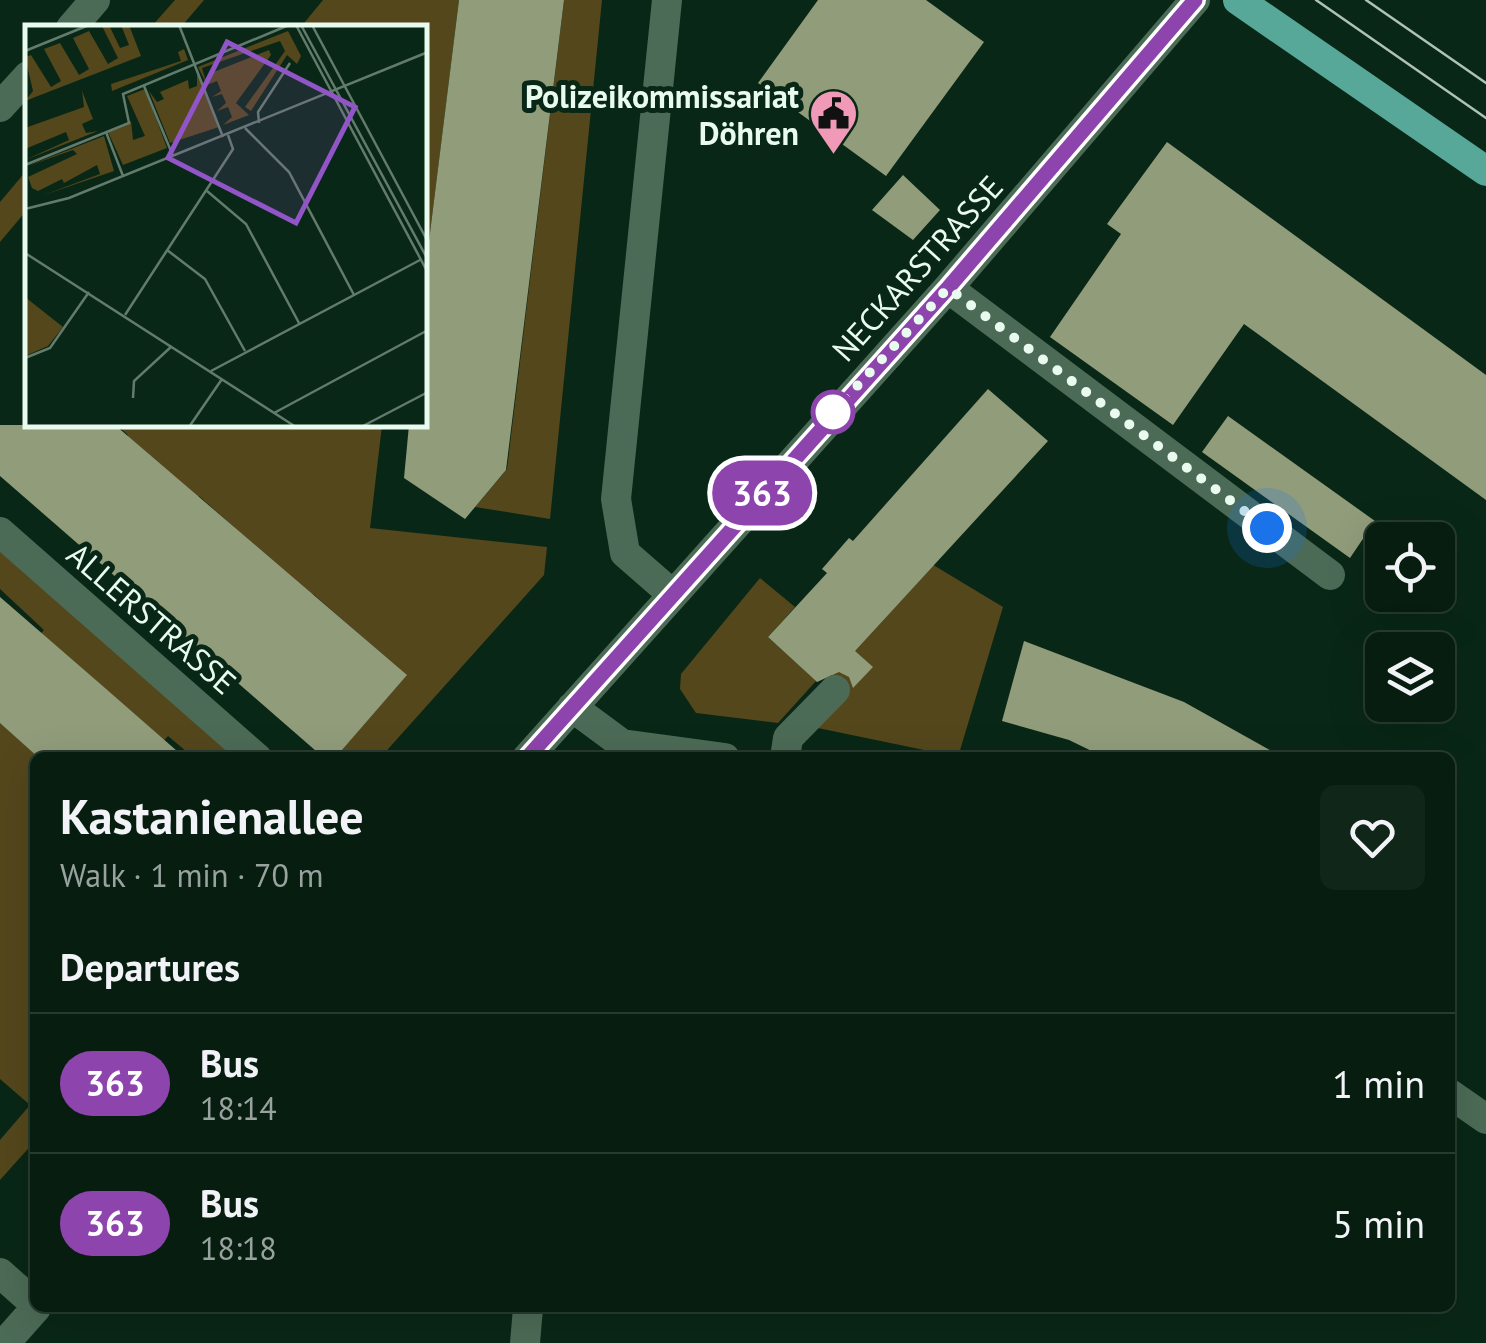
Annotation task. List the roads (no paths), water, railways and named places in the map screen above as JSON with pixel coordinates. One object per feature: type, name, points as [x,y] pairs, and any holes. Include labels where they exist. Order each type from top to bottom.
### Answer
[{"type":"main road","points":[[1238,0],[1486,171]]},
{"type":"street","points":[[74,25],[95,0]]},
{"type":"street","points":[[667,0],[616,499],[625,553],[672,594]]},
{"type":"street","name":"NECKARSTRASSE","points":[[532,752],[948,288],[1195,0]]},
{"type":"street","points":[[0,107],[25,79]]},
{"type":"street","points":[[948,288],[1330,575]]},
{"type":"street","name":"ALLERSTRASSE","points":[[0,532],[250,752]]},
{"type":"street","points":[[786,752],[788,738],[835,690]]},
{"type":"street","points":[[572,707],[622,744],[681,752]]},
{"type":"street","points":[[1455,1097],[1486,1119]]},
{"type":"street","points":[[0,1273],[30,1300]]},
{"type":"street","points":[[5,1343],[31,1312]]},
{"type":"street","points":[[525,1343],[528,1312]]},
{"type":"tram line","points":[[1316,0],[1486,118]]},
{"type":"tram line","points":[[1366,0],[1486,83]]},
{"type":"place","name":"Polizeikommissariat Döhren","points":[[834,156]]}]
